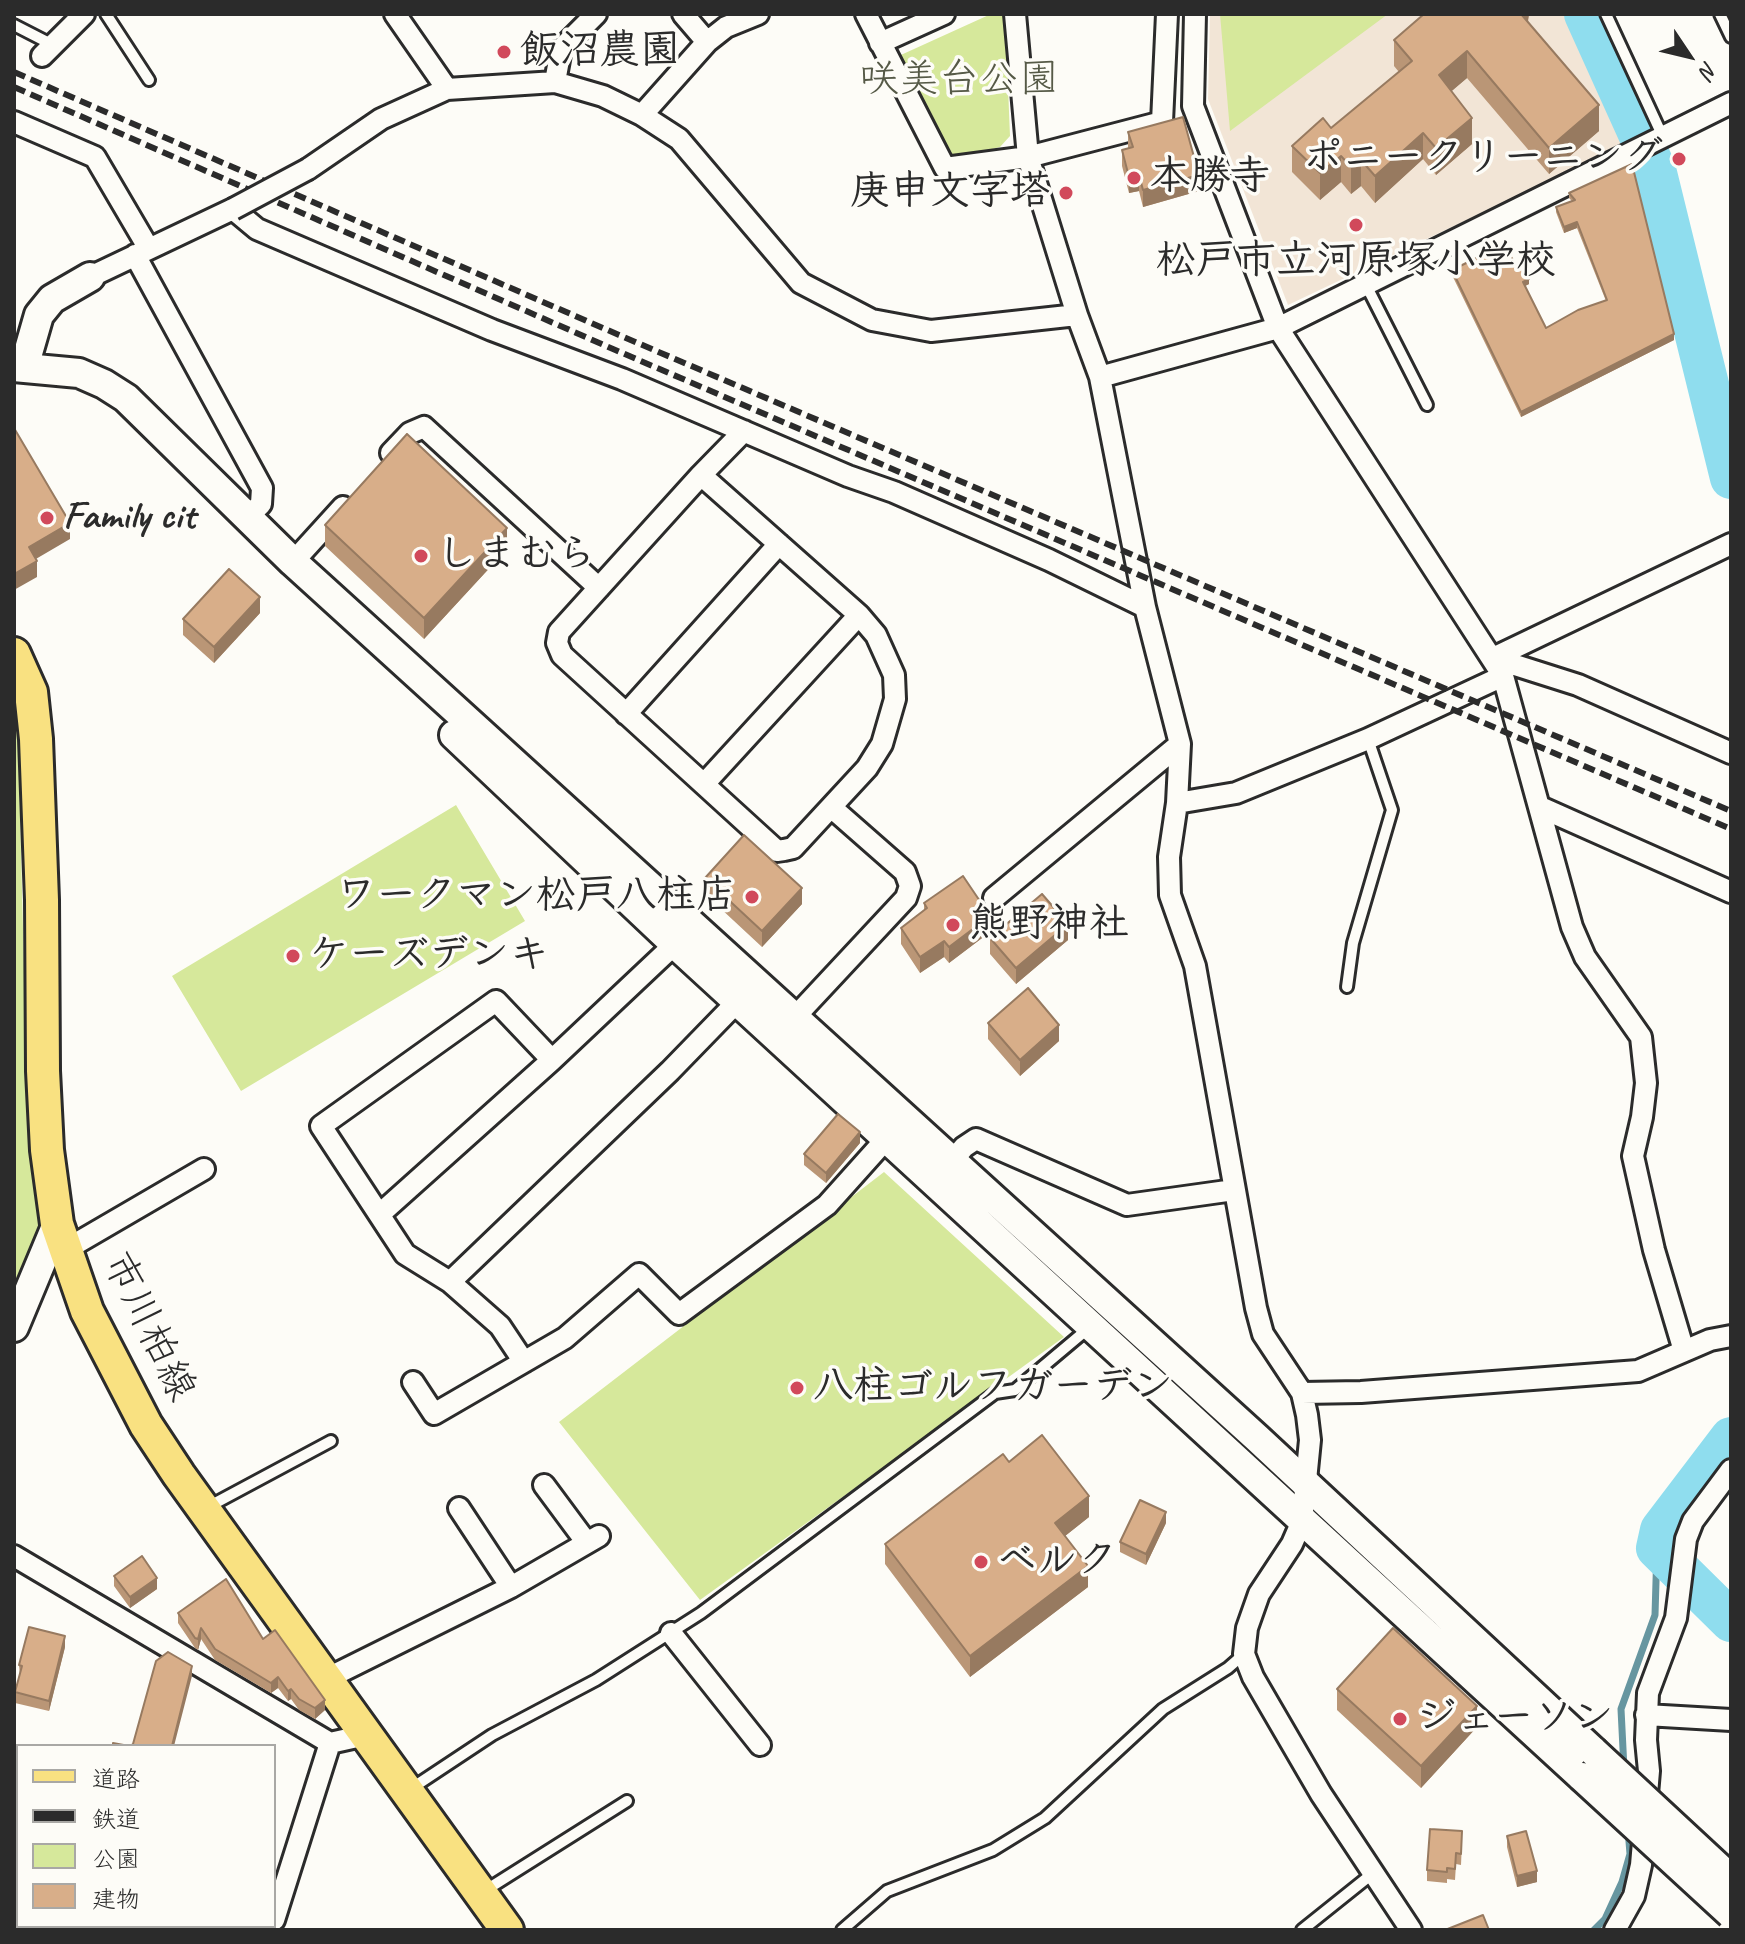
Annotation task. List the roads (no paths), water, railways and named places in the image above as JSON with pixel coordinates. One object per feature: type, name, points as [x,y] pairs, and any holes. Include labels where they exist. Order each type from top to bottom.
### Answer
[{"type":"main road","name":"市川柏線","points":[[14,654],[31,692],[36,739],[47,1150],[61,1237],[87,1311],[146,1425],[507,1930]]},
{"type":"street","points":[[48,50],[84,14]]},
{"type":"street","points":[[395,14],[447,89]]},
{"type":"street","points":[[555,82],[561,49],[596,14]]},
{"type":"street","points":[[683,14],[707,42]]},
{"type":"street","points":[[642,115],[707,42],[726,27],[758,14]]},
{"type":"street","points":[[866,14],[945,168],[1028,157],[1162,122],[1167,14]]},
{"type":"street","points":[[880,43],[944,14]]},
{"type":"street","points":[[1015,14],[1028,157],[1077,315],[1100,377],[1145,607],[1180,744],[1177,803],[1169,857],[1170,895],[1195,966],[1263,1334],[1302,1393],[1310,1440],[1302,1521],[1292,1544],[1259,1594],[1247,1628],[1244,1654],[1253,1677],[1313,1781],[1411,1930]]},
{"type":"street","points":[[1195,14],[1193,106],[1278,328],[1498,667],[1572,927],[1585,957],[1641,1037],[1646,1083],[1633,1156],[1654,1250],[1684,1351]]},
{"type":"street","points":[[19,367],[39,315],[52,299],[90,277],[233,209],[308,169],[381,119],[447,89],[555,82],[603,96],[642,115],[679,139],[801,283],[872,320],[931,331],[1077,315]]},
{"type":"street","points":[[1100,377],[1278,328],[1731,103]]},
{"type":"street","points":[[14,122],[95,157],[262,488],[261,504],[248,517]]},
{"type":"street","points":[[233,209],[257,229],[492,330],[622,379],[848,476],[894,492],[1049,560],[1145,607]]},
{"type":"street","points":[[19,367],[79,373],[126,398],[293,562],[476,731],[795,1017],[1306,1485],[1587,1764],[1731,1914]]},
{"type":"street","points":[[19,367],[94,398],[119,416],[675,944],[1302,1521],[1587,1764],[1731,1879]]},
{"type":"street","points":[[379,467],[410,433],[424,427],[599,588]]},
{"type":"street","points":[[701,475],[859,615],[886,652],[894,675],[895,699],[882,744],[867,768],[793,848],[777,851],[562,655],[557,643],[559,632],[701,475],[744,431]]},
{"type":"street","points":[[293,562],[358,490]]},
{"type":"street","points":[[626,714],[779,544]]},
{"type":"street","points":[[1177,803],[1236,793],[1368,739],[1724,547]]},
{"type":"street","points":[[704,784],[859,615]]},
{"type":"street","points":[[1498,667],[1578,685],[1731,753]]},
{"type":"street","points":[[994,898],[1180,744]]},
{"type":"street","points":[[795,1017],[906,898],[910,886],[905,872],[831,807]]},
{"type":"street","points":[[1540,807],[1731,892]]},
{"type":"street","points":[[380,1214],[552,1060],[675,944]]},
{"type":"street","points":[[524,1362],[500,1326],[450,1282],[405,1254],[321,1126],[496,1001],[552,1060]]},
{"type":"street","points":[[450,1282],[670,1071],[738,1001]]},
{"type":"street","points":[[413,1382],[434,1414],[565,1338],[639,1274],[679,1314],[827,1205],[887,1138]]},
{"type":"street","points":[[952,1161],[976,1139],[1127,1205],[1234,1190]]},
{"type":"street","points":[[14,1327],[61,1237],[204,1169]]},
{"type":"street","points":[[1302,1393],[1361,1392],[1638,1371],[1684,1351],[1731,1336]]},
{"type":"street","points":[[1615,1930],[1634,1896],[1641,1865],[1649,1771],[1648,1693],[1676,1618],[1686,1539],[1693,1521],[1731,1470]]},
{"type":"street","points":[[326,1679],[511,1587],[593,1539],[544,1485]]},
{"type":"street","points":[[459,1508],[511,1587]]},
{"type":"street","points":[[14,1556],[330,1743],[366,1735]]},
{"type":"street","points":[[671,1633],[760,1745]]},
{"type":"street","points":[[1646,1715],[1731,1720]]},
{"type":"street","points":[[276,1914],[330,1743]]},
{"type":"lane","points":[[106,14],[149,80]]},
{"type":"lane","points":[[1606,14],[1659,139]]},
{"type":"lane","points":[[1720,14],[1731,37]]},
{"type":"lane","points":[[14,25],[48,50]]},
{"type":"lane","points":[[1366,285],[1427,405]]},
{"type":"lane","points":[[1347,987],[1353,943],[1392,810],[1368,739]]},
{"type":"lane","points":[[408,1791],[492,1735],[596,1680],[701,1613],[995,1393],[1015,1390],[1090,1327]]},
{"type":"lane","points":[[204,1509],[331,1441]]},
{"type":"lane","points":[[842,1930],[887,1891],[993,1850],[1045,1818],[1163,1709],[1244,1654]]},
{"type":"lane","points":[[481,1894],[627,1801]]},
{"type":"lane","points":[[1302,1930],[1372,1874]]},
{"type":"waterway","points":[[1585,14],[1655,169],[1731,478]]},
{"type":"waterway","points":[[1731,1438],[1661,1530],[1657,1548],[1731,1621]]},
{"type":"waterway","points":[[1624,1769],[1621,1709],[1655,1615],[1657,1548]]},
{"type":"waterway","points":[[1594,1930],[1605,1919],[1622,1882],[1630,1854],[1628,1829]]},
{"type":"railway","points":[[14,72],[1731,811]]},
{"type":"railway","points":[[14,87],[613,349],[1731,829]]},
{"type":"place","name":"飯沼農園","points":[[504,52]]},
{"type":"place","name":"ポニークリーニング","points":[[1679,159]]},
{"type":"place","name":"本勝寺","points":[[1134,178]]},
{"type":"place","name":"庚申文字塔","points":[[1066,193]]},
{"type":"place","name":"松戸市立河原塚小学校","points":[[1356,225]]},
{"type":"place","name":"Family cit","points":[[47,518]]},
{"type":"place","name":"しまむら","points":[[421,556]]},
{"type":"place","name":"ワークマン松戸八柱店","points":[[752,897]]},
{"type":"place","name":"熊野神社","points":[[953,925]]},
{"type":"place","name":"ケーズデンキ","points":[[293,956]]},
{"type":"place","name":"八柱ゴルフガーデン","points":[[797,1388]]},
{"type":"place","name":"ベルク","points":[[981,1562]]},
{"type":"place","name":"ジェーソン","points":[[1400,1719]]},
{"type":"park label","name":"咲美台公園","points":[[959,81]]}]
